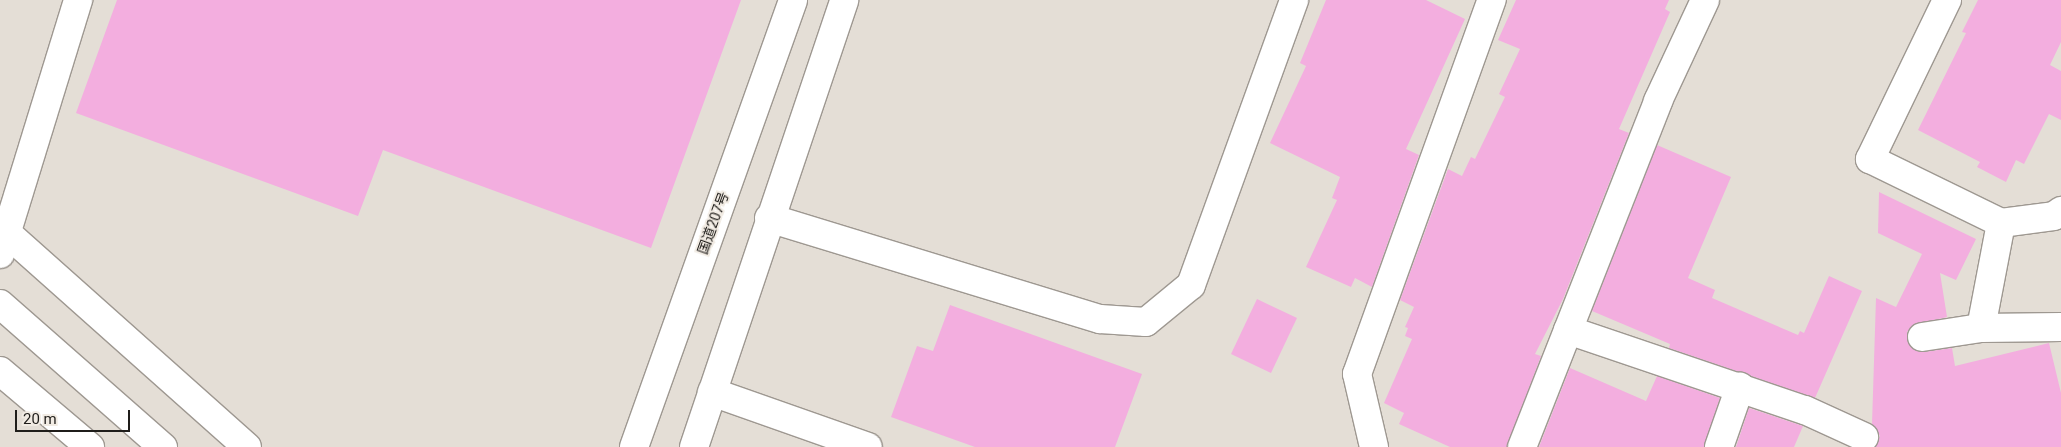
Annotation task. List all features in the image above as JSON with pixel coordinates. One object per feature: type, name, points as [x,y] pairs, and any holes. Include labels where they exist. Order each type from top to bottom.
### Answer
[{"type":"street","points":[[78,0],[4,244],[247,447]]},
{"type":"street","name":"国道207号","points":[[634,447],[793,0]]},
{"type":"street","points":[[694,447],[769,218],[844,0]]},
{"type":"street","points":[[769,218],[1100,320],[1146,322],[1191,285],[1294,0]]},
{"type":"street","points":[[1374,447],[1357,374],[1492,0]]},
{"type":"street","points":[[1522,447],[1658,101],[1705,0]]},
{"type":"street","points":[[1947,0],[1870,159],[2001,223],[2054,216],[2061,210]]},
{"type":"street","points":[[1981,328],[2001,223]]},
{"type":"street","points":[[0,304],[160,444]]},
{"type":"street","points":[[1922,337],[1981,328],[2061,327]]},
{"type":"street","points":[[1568,330],[1740,387],[1864,437]]},
{"type":"street","points":[[0,371],[90,447]]},
{"type":"street","points":[[1719,447],[1740,387]]},
{"type":"street","points":[[712,392],[868,447]]},
{"type":"building","points":[[117,0],[741,0],[651,248],[383,150],[358,216],[76,113]]},
{"type":"building","points":[[1326,0],[1426,0],[1465,19],[1406,149],[1419,155],[1372,287],[1355,278],[1351,287],[1306,267],[1337,200],[1332,198],[1340,177],[1270,143],[1306,66],[1300,63]]},
{"type":"building","points":[[1516,0],[1669,0],[1665,9],[1670,12],[1619,129],[1629,133],[1563,299],[1535,354],[1541,356],[1507,447],[1450,447],[1399,424],[1404,413],[1384,403],[1412,339],[1405,336],[1408,328],[1405,327],[1414,307],[1400,300],[1448,169],[1462,176],[1471,157],[1475,159],[1505,97],[1499,94],[1520,49],[1498,40]]},
{"type":"building","points":[[1978,0],[2061,0],[2061,42],[2050,65],[2061,71],[2061,120],[2049,114],[2024,164],[2016,160],[2006,182],[1977,167],[1980,162],[1918,130],[1966,33],[1962,32]]},
{"type":"building","points":[[1657,145],[1731,177],[1688,278],[1715,290],[1712,298],[1798,335],[1800,331],[1804,333],[1829,276],[1862,291],[1815,398],[1669,348],[1670,344],[1592,311]]},
{"type":"building","points":[[1879,192],[1976,239],[1956,280],[1940,273],[1947,317],[1913,325],[1907,332],[1910,346],[1924,352],[1952,348],[1955,366],[2049,343],[2061,393],[2061,447],[1875,447],[1880,436],[1872,424],[1876,298],[1896,307],[1922,254],[1878,233]]},
{"type":"building","points":[[1257,299],[1297,318],[1271,373],[1231,354]]},
{"type":"building","points":[[950,305],[1142,374],[1115,447],[975,447],[891,417],[917,346],[933,351]]},
{"type":"building","points":[[1570,368],[1646,401],[1657,376],[1720,398],[1704,447],[1539,447]]},
{"type":"building","points":[[1749,408],[1803,426],[1794,447],[1736,447]]}]
